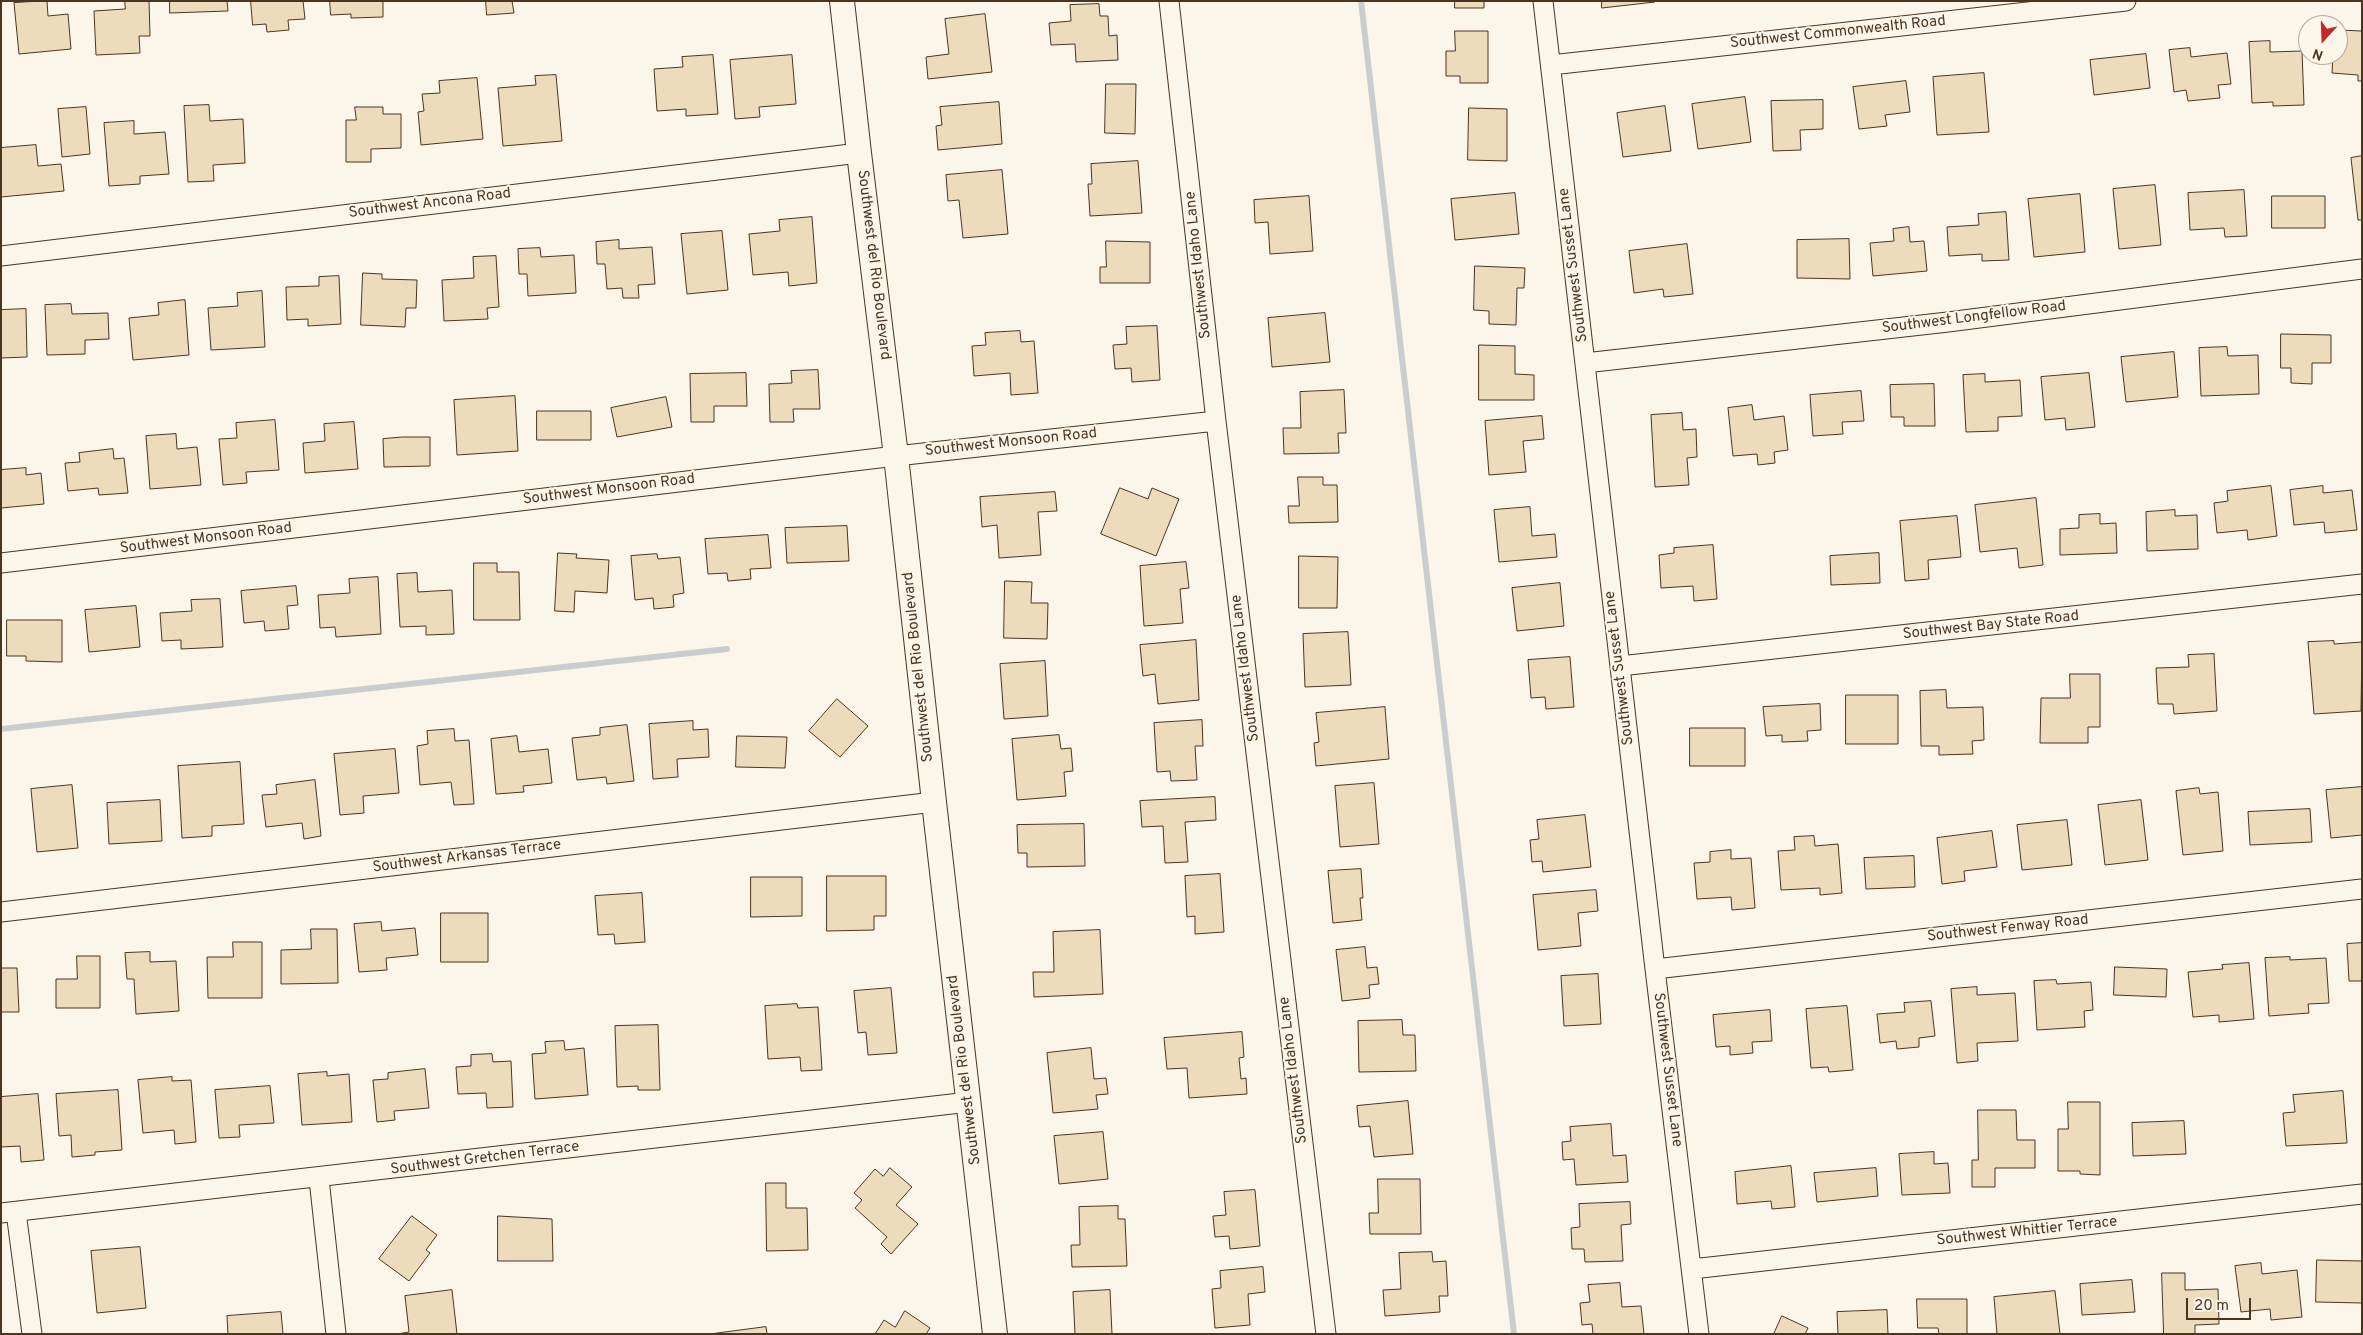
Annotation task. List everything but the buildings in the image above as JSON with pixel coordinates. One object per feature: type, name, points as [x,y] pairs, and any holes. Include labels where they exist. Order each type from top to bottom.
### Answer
[{"type":"street","name":"Southwest del Rio Boulevard","points":[[842,1],[896,456],[995,1334]]},
{"type":"street","name":"Southwest Idaho Lane","points":[[1169,1],[1216,421],[1326,1334]]},
{"type":"street","name":"Southwest Susset Lane","points":[[1543,1],[1699,1334]]},
{"type":"street","name":"Southwest Commonwealth Road","points":[[1550,65],[2126,1]]},
{"type":"street","name":"Southwest Ancona Road","points":[[1,256],[859,153]]},
{"type":"street","name":"Southwest Longfellow Road","points":[[1586,363],[1948,322],[2362,269]]},
{"type":"street","name":"Southwest Monsoon Road","points":[[1,563],[896,456],[1216,421]]},
{"type":"street","name":"Southwest Bay State Road","points":[[1620,666],[2362,584]]},
{"type":"street","name":"Southwest Arkansas Terrace","points":[[1,912],[934,802]]},
{"type":"street","name":"Southwest Fenway Road","points":[[1655,969],[2362,889]]},
{"type":"street","name":"Southwest Gretchen Terrace","points":[[9,1212],[319,1179],[969,1102]]},
{"type":"street","points":[[319,1179],[336,1334]]},
{"type":"street","name":"Southwest Whittier Terrace","points":[[1692,1269],[2362,1194]]},
{"type":"street","points":[[9,1212],[32,1334]]},
{"type":"waterway","points":[[1361,1],[1514,1334]]},
{"type":"waterway","points":[[1,729],[727,649]]}]
